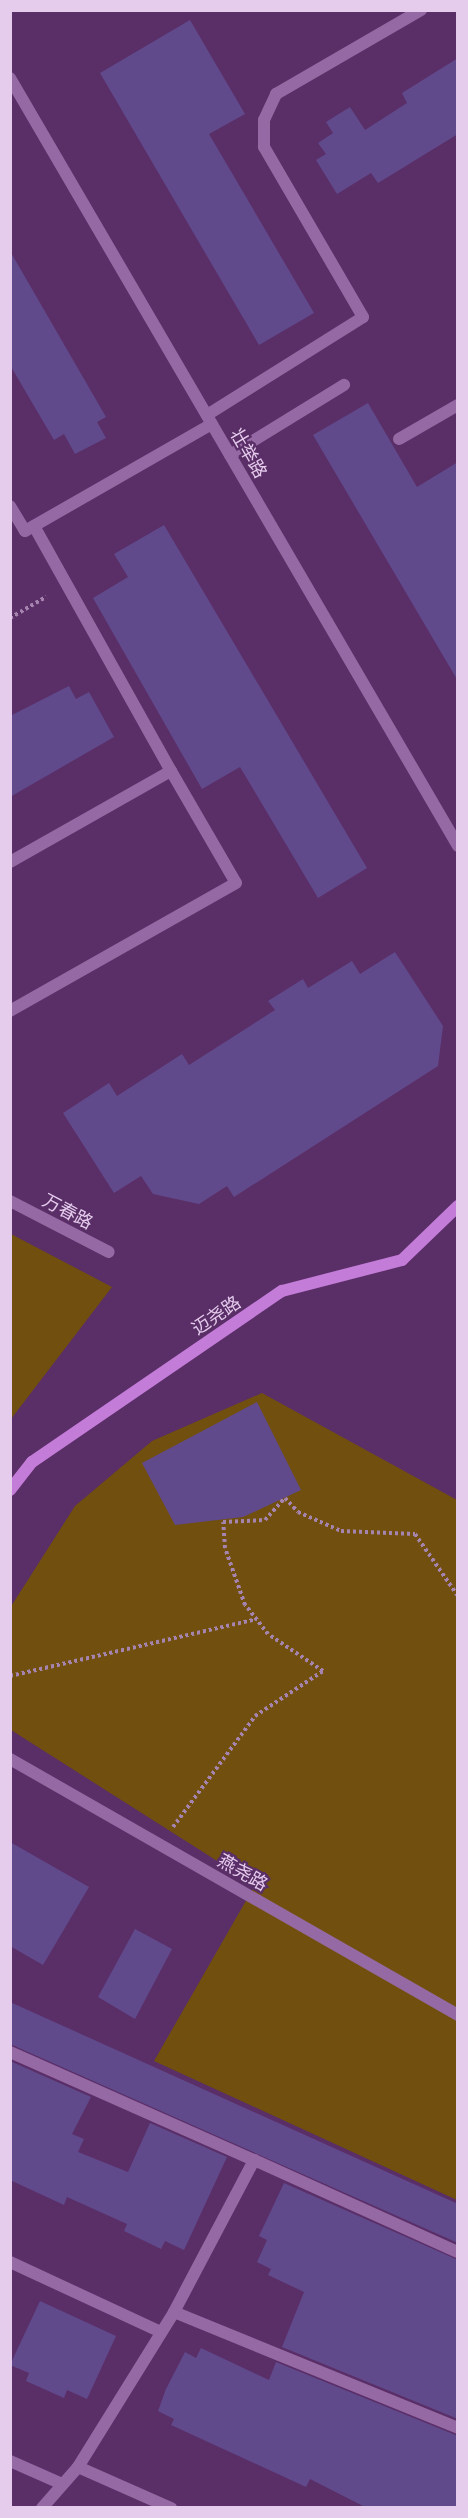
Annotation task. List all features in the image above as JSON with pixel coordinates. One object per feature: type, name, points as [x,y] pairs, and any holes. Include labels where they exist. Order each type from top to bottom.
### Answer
[{"type":"street","points":[[10,506],[25,531],[209,420],[363,317],[264,147],[264,120],[276,94],[421,10]]},
{"type":"street","name":"壮举路","points":[[10,78],[458,846]]},
{"type":"street","points":[[230,455],[344,385]]},
{"type":"street","points":[[399,439],[458,405]]},
{"type":"street","points":[[10,1011],[236,883],[34,526]]},
{"type":"street","points":[[10,862],[171,771]]},
{"type":"street","name":"万春路","points":[[10,1201],[109,1252]]},
{"type":"street","name":"迈尧路","points":[[10,1490],[32,1462],[282,1292],[402,1260],[458,1206]]},
{"type":"street","name":"燕尧路","points":[[10,1759],[458,2015]]},
{"type":"street","points":[[10,2052],[458,2252]]},
{"type":"street","points":[[42,2508],[78,2467],[174,2312],[254,2160]]},
{"type":"street","points":[[10,2262],[161,2332]]},
{"type":"street","points":[[174,2312],[458,2428]]},
{"type":"street","points":[[10,2462],[62,2484]]},
{"type":"street","points":[[78,2467],[171,2508]]},
{"type":"path","points":[[10,618],[67,585]]},
{"type":"path","points":[[161,1845],[255,1716],[323,1671],[268,1634],[256,1619],[233,1572],[223,1522],[266,1520],[285,1498],[298,1512],[341,1532],[415,1534],[458,1596]]},
{"type":"path","points":[[10,1676],[256,1619]]},
{"type":"shaded area","points":[[11,1234],[112,1287],[11,1419]]},
{"type":"shaded area","points":[[262,1393],[457,1500],[457,2200],[154,2061],[255,1885],[11,1730],[10,1608],[75,1506],[152,1441]]},
{"type":"building","points":[[190,20],[245,114],[209,134],[314,313],[259,345],[100,73]]},
{"type":"building","points":[[458,58],[458,134],[378,183],[371,173],[337,194],[316,160],[326,154],[318,143],[333,133],[326,122],[350,107],[365,130],[407,103],[402,93]]},
{"type":"building","points":[[10,251],[106,417],[97,422],[106,438],[75,454],[64,434],[54,440],[10,365]]},
{"type":"building","points":[[368,403],[417,487],[458,462],[458,681],[313,435]]},
{"type":"building","points":[[164,525],[367,868],[318,898],[240,767],[202,789],[93,598],[128,577],[114,554]]},
{"type":"building","points":[[69,686],[76,699],[89,692],[114,737],[10,797],[10,716]]},
{"type":"building","points":[[395,952],[443,1026],[438,1066],[234,1197],[227,1186],[199,1204],[153,1194],[141,1176],[114,1193],[63,1113],[109,1083],[117,1096],[182,1054],[189,1065],[275,1010],[268,1001],[303,979],[308,988],[352,961],[360,974]]},
{"type":"building","points":[[257,1402],[301,1490],[243,1517],[175,1525],[142,1463]]},
{"type":"building","points":[[10,1842],[89,1887],[43,1965],[10,1946]]},
{"type":"building","points":[[135,1929],[172,1949],[135,2019],[98,1997]]},
{"type":"building","points":[[10,2002],[458,2204],[458,2243],[10,2044]]},
{"type":"building","points":[[10,2061],[91,2097],[72,2134],[84,2139],[78,2152],[128,2172],[150,2123],[227,2157],[184,2250],[165,2241],[161,2249],[124,2231],[127,2224],[67,2197],[64,2205],[10,2180]]},
{"type":"building","points":[[284,2183],[458,2260],[458,2419],[282,2347],[304,2292],[268,2275],[271,2269],[257,2262],[267,2240],[259,2236]]},
{"type":"building","points":[[40,2301],[116,2336],[87,2399],[67,2390],[64,2398],[26,2381],[29,2373],[10,2365]]},
{"type":"building","points":[[201,2348],[269,2380],[276,2362],[458,2436],[458,2508],[367,2508],[310,2479],[306,2487],[171,2425],[174,2419],[158,2411],[166,2389],[185,2352],[196,2358]]}]
